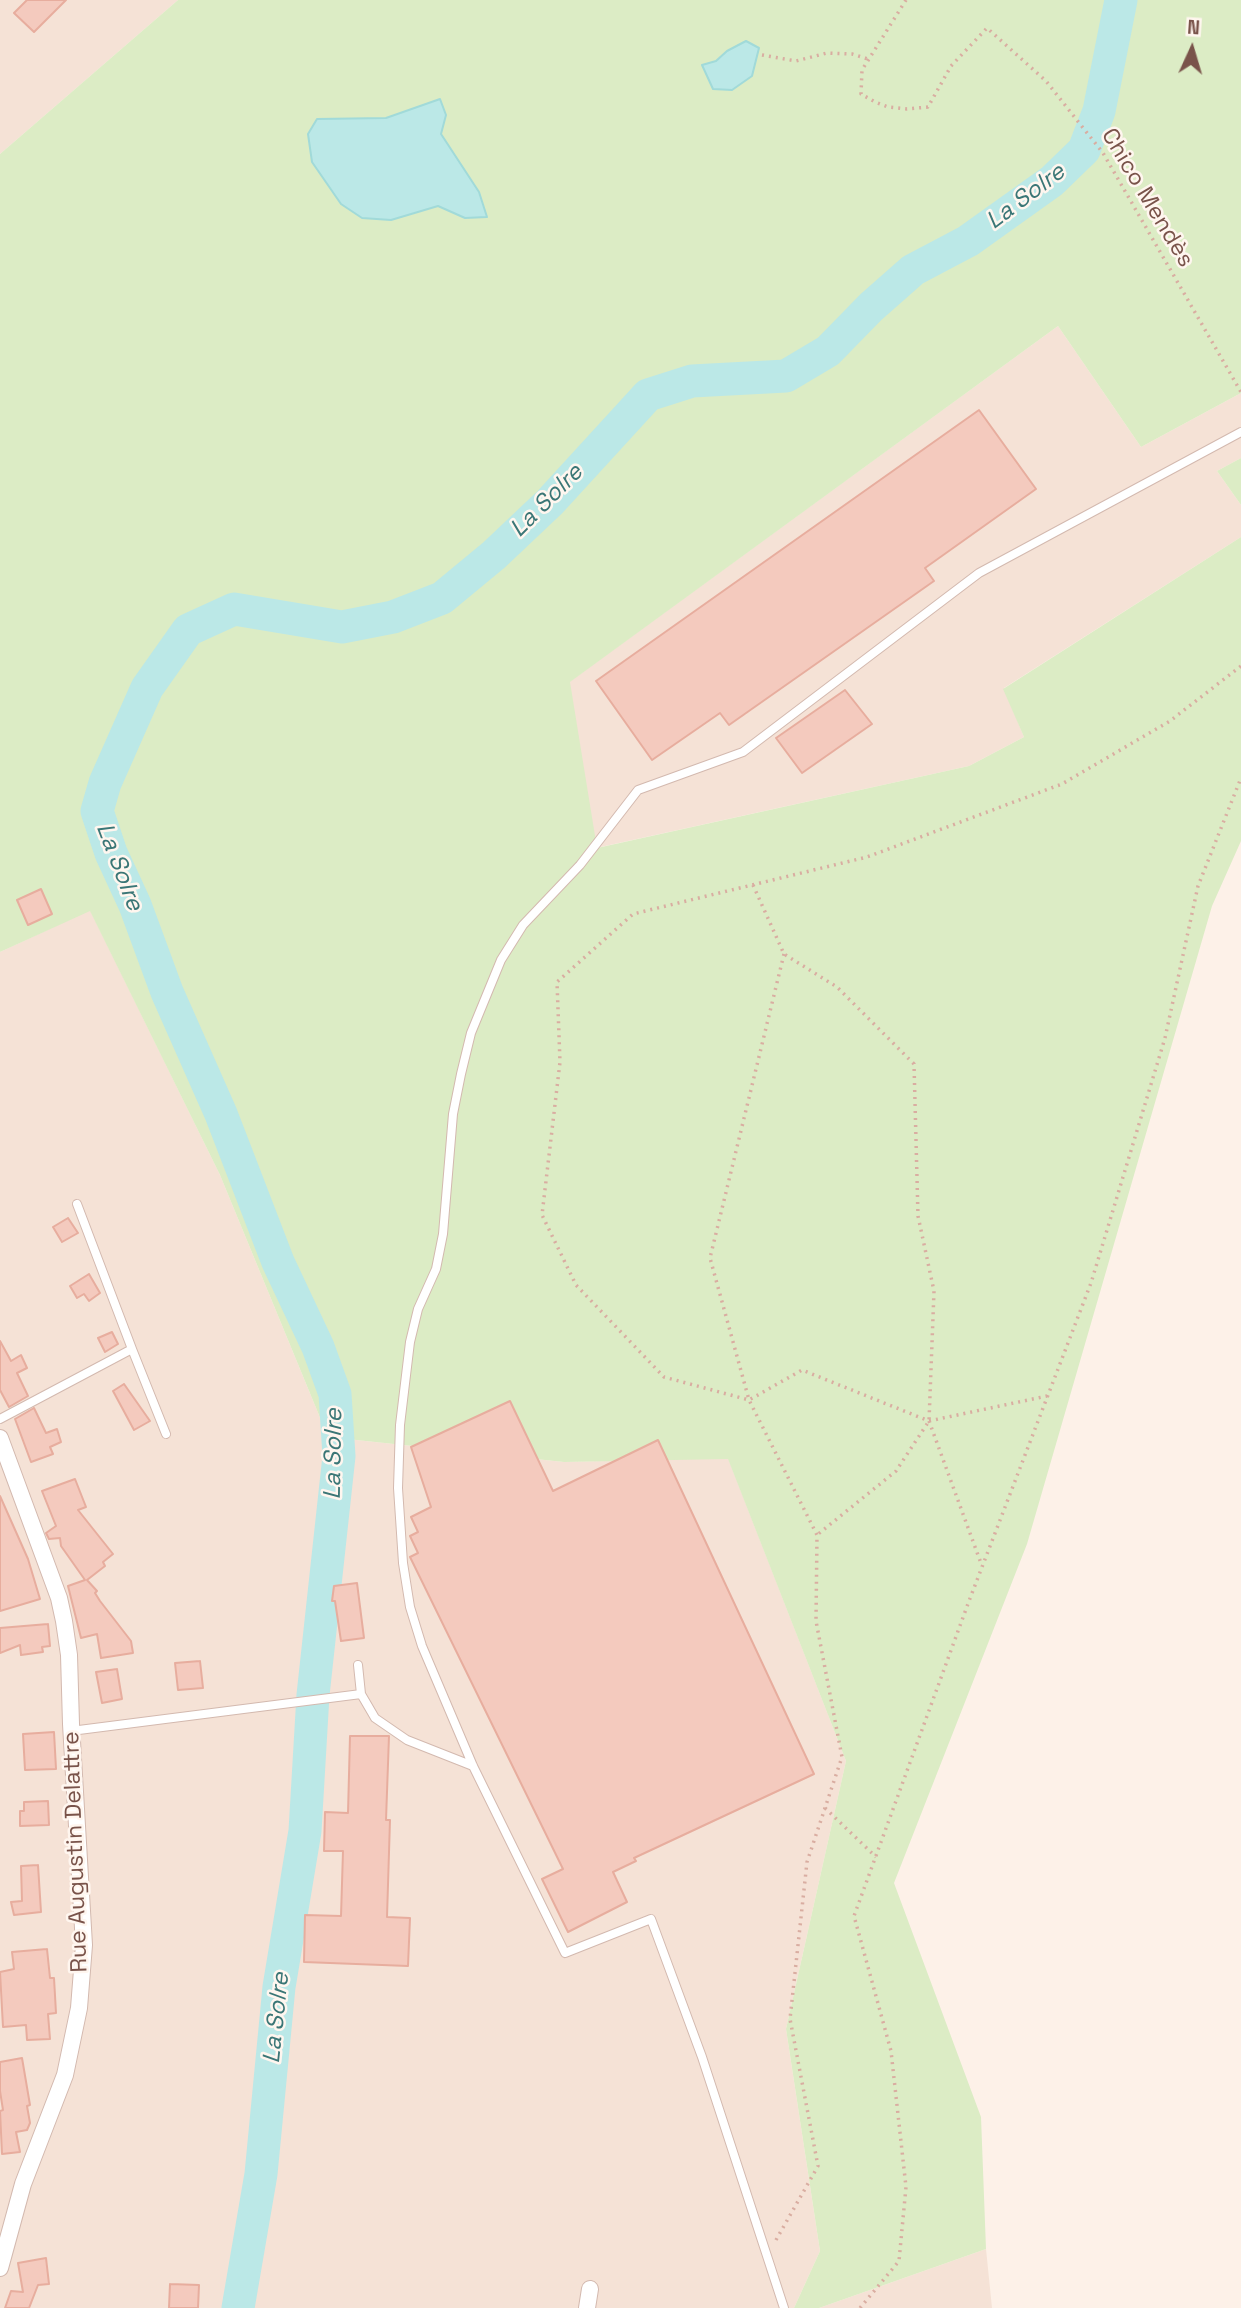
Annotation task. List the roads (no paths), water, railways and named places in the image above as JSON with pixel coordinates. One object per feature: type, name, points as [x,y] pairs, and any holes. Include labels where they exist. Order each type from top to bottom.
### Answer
[{"type":"street","name":"Rue Augustin Delattre","points":[[0,1438],[59,1598],[64,1621],[69,1655],[84,1945],[79,2008],[65,2075],[23,2185],[0,2268]]},
{"type":"street","points":[[587,2308],[590,2288]]},
{"type":"lane","points":[[784,2308],[702,2057],[651,1919],[565,1952],[473,1766],[422,1646],[411,1607],[403,1563],[398,1468],[404,1386],[418,1309],[436,1269],[443,1234],[453,1114],[461,1074],[471,1033],[501,960],[523,926],[580,865],[638,790],[743,752],[979,573],[1241,432]]},
{"type":"lane","points":[[77,1204],[166,1434]]},
{"type":"lane","points":[[0,1419],[132,1349]]},
{"type":"lane","points":[[358,1665],[361,1694],[375,1718],[407,1740],[473,1766]]},
{"type":"lane","points":[[71,1731],[361,1694]]},
{"type":"water","points":[[746,41],[759,48],[752,76],[732,90],[713,89],[702,65],[716,61],[727,51]]},
{"type":"water","points":[[440,99],[446,115],[441,134],[479,192],[487,217],[465,218],[438,206],[391,220],[362,218],[341,204],[312,162],[308,134],[317,119],[386,118]]},
{"type":"waterway","name":"La Solre","points":[[238,2308],[261,2174],[279,1987],[305,1831],[313,1695],[339,1456],[335,1394],[318,1347],[278,1262],[221,1114],[167,992],[135,905],[111,853],[97,811],[105,783],[147,688],[188,630],[234,609],[342,627],[393,617],[442,598],[494,555],[550,502],[648,395],[692,381],[786,376],[828,351],[871,307],[913,270],[968,241],[1052,181],[1084,150],[1099,111],[1121,0]]}]
